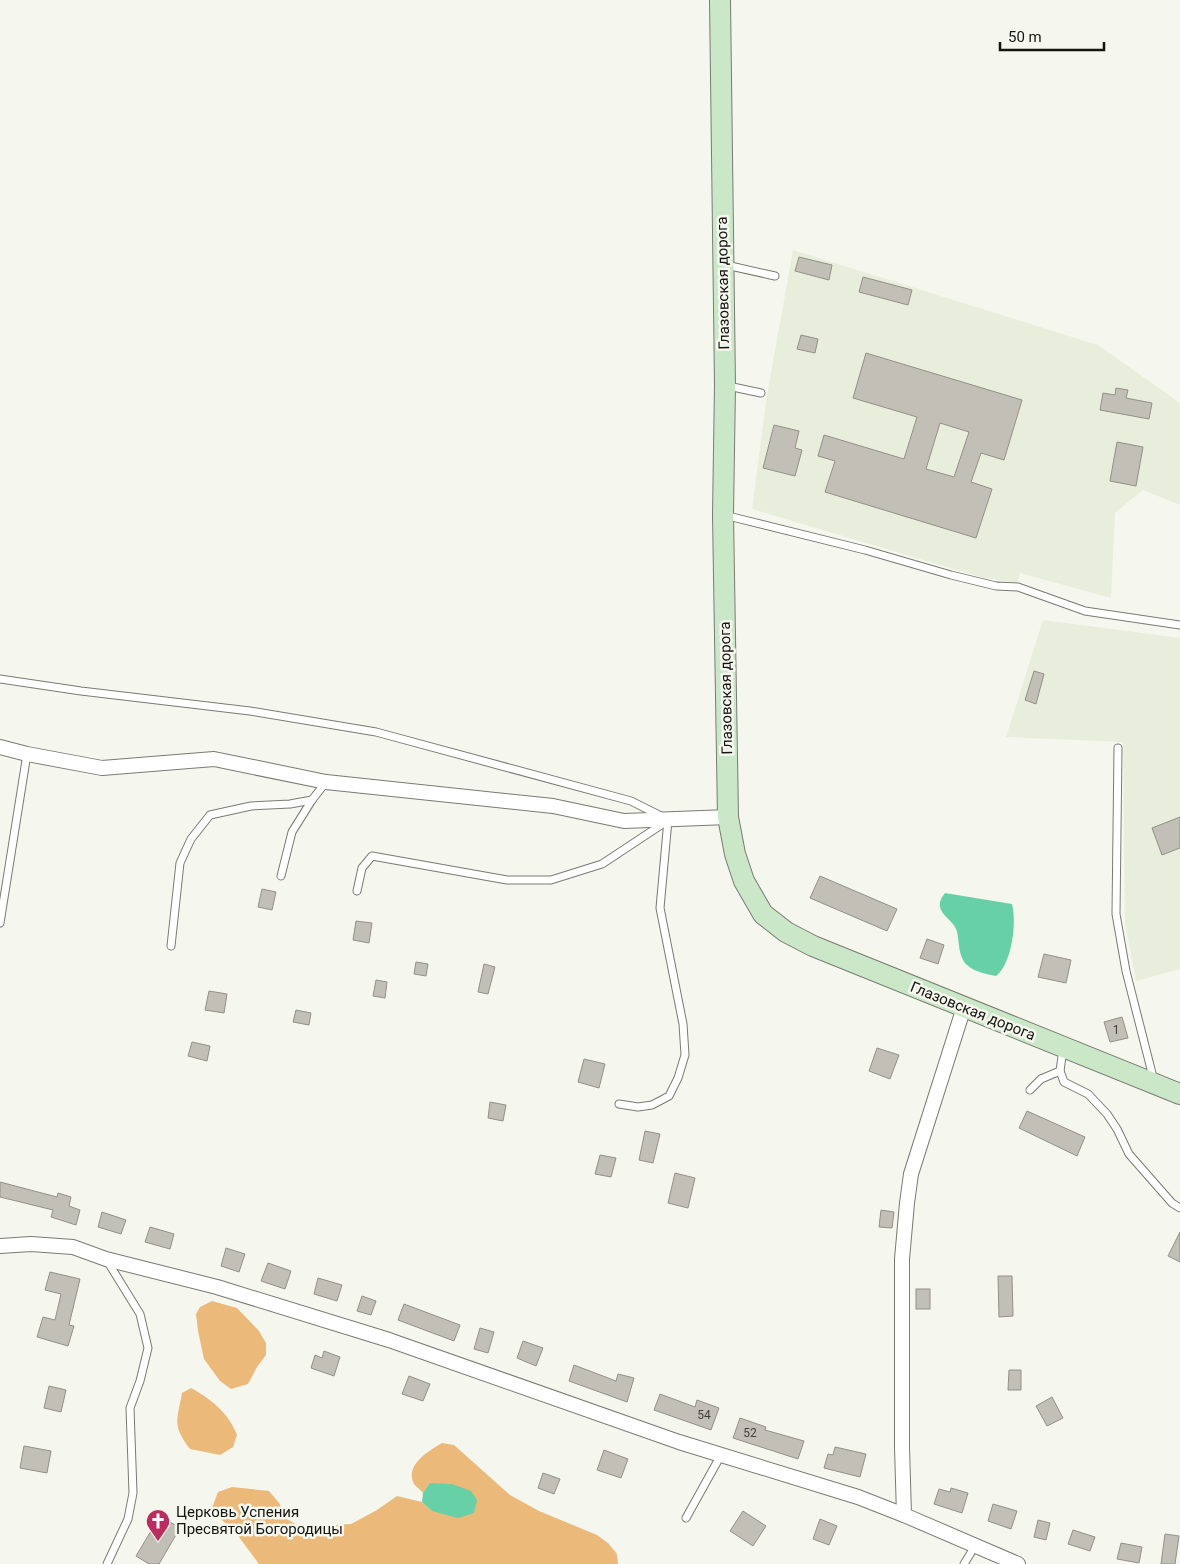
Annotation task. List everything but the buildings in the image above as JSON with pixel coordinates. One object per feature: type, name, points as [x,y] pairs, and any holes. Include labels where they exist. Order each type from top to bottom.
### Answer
[{"type":"street","name":"Глазовская дорога","points":[[720,0],[725,385],[723,515],[728,816],[735,854],[744,881],[763,914],[786,932],[813,946],[1180,1094]]},
{"type":"street","points":[[0,748],[102,768],[214,759],[326,782],[553,806],[624,821],[728,816]]},
{"type":"street","points":[[904,1515],[902,1259],[907,1203],[911,1174],[964,1007]]},
{"type":"street","points":[[0,1246],[31,1244],[73,1247],[106,1259],[217,1287],[388,1340],[606,1417],[858,1497],[1018,1564]]},
{"type":"lane","points":[[723,265],[775,276]]},
{"type":"lane","points":[[725,385],[761,393]]},
{"type":"lane","points":[[723,515],[865,550],[951,575],[996,586],[1018,588],[1085,611],[1180,625]]},
{"type":"lane","points":[[0,679],[80,691],[250,711],[376,732],[631,801],[668,820]]},
{"type":"lane","points":[[1118,748],[1116,914],[1126,971],[1155,1083]]},
{"type":"lane","points":[[0,923],[27,754]]},
{"type":"lane","points":[[280,876],[292,832],[326,782]]},
{"type":"lane","points":[[171,946],[180,863],[191,839],[210,815],[251,806],[290,804],[312,800]]},
{"type":"lane","points":[[357,891],[362,868],[372,856],[507,880],[551,880],[602,864],[668,820]]},
{"type":"lane","points":[[619,1104],[638,1107],[652,1105],[669,1096],[678,1078],[685,1055],[683,1024],[660,908],[668,820]]},
{"type":"lane","points":[[1063,1046],[1060,1071],[1064,1082],[1088,1094],[1107,1114],[1117,1129],[1129,1154],[1172,1203],[1180,1208]]},
{"type":"lane","points":[[1030,1090],[1041,1079],[1060,1071]]},
{"type":"lane","points":[[106,1259],[140,1314],[148,1348],[140,1382],[130,1408],[133,1493],[128,1519],[107,1564]]},
{"type":"lane","points":[[686,1518],[721,1455]]},
{"type":"lane","points":[[964,1564],[975,1546]]},
{"type":"shaded area","points":[[793,250],[1098,345],[1180,403],[1180,505],[1143,490],[1115,513],[1111,598],[1020,573],[1017,583],[984,578],[752,509],[767,395]]},
{"type":"shaded area","points":[[1043,620],[1180,638],[1180,969],[1136,981],[1125,923],[1123,742],[1006,737]]},
{"type":"shaded area","points":[[945,893],[1012,904],[1014,921],[1012,942],[1006,962],[996,976],[977,971],[964,961],[960,952],[956,929],[940,907],[940,901]]},
{"type":"shaded area","points":[[212,1301],[237,1308],[259,1331],[266,1343],[266,1355],[248,1384],[231,1389],[220,1381],[204,1359],[196,1314],[200,1307]]},
{"type":"shaded area","points":[[191,1388],[224,1413],[237,1435],[233,1447],[220,1455],[190,1449],[180,1434],[177,1422],[182,1393]]},
{"type":"shaded area","points":[[442,1443],[454,1445],[510,1495],[539,1511],[597,1535],[608,1543],[617,1554],[618,1564],[259,1564],[233,1529],[218,1517],[212,1508],[218,1492],[232,1487],[269,1491],[280,1504],[283,1517],[301,1527],[351,1524],[377,1510],[397,1496],[422,1502],[432,1511],[431,1483],[423,1493],[414,1484],[412,1471],[425,1454]]},
{"type":"shaded area","points":[[430,1483],[452,1484],[471,1491],[477,1500],[474,1513],[458,1518],[432,1511],[422,1502],[423,1493]]},
{"type":"place","name":"Церковь Успения Пресвятой Богородицы","points":[[158,1542]]}]
